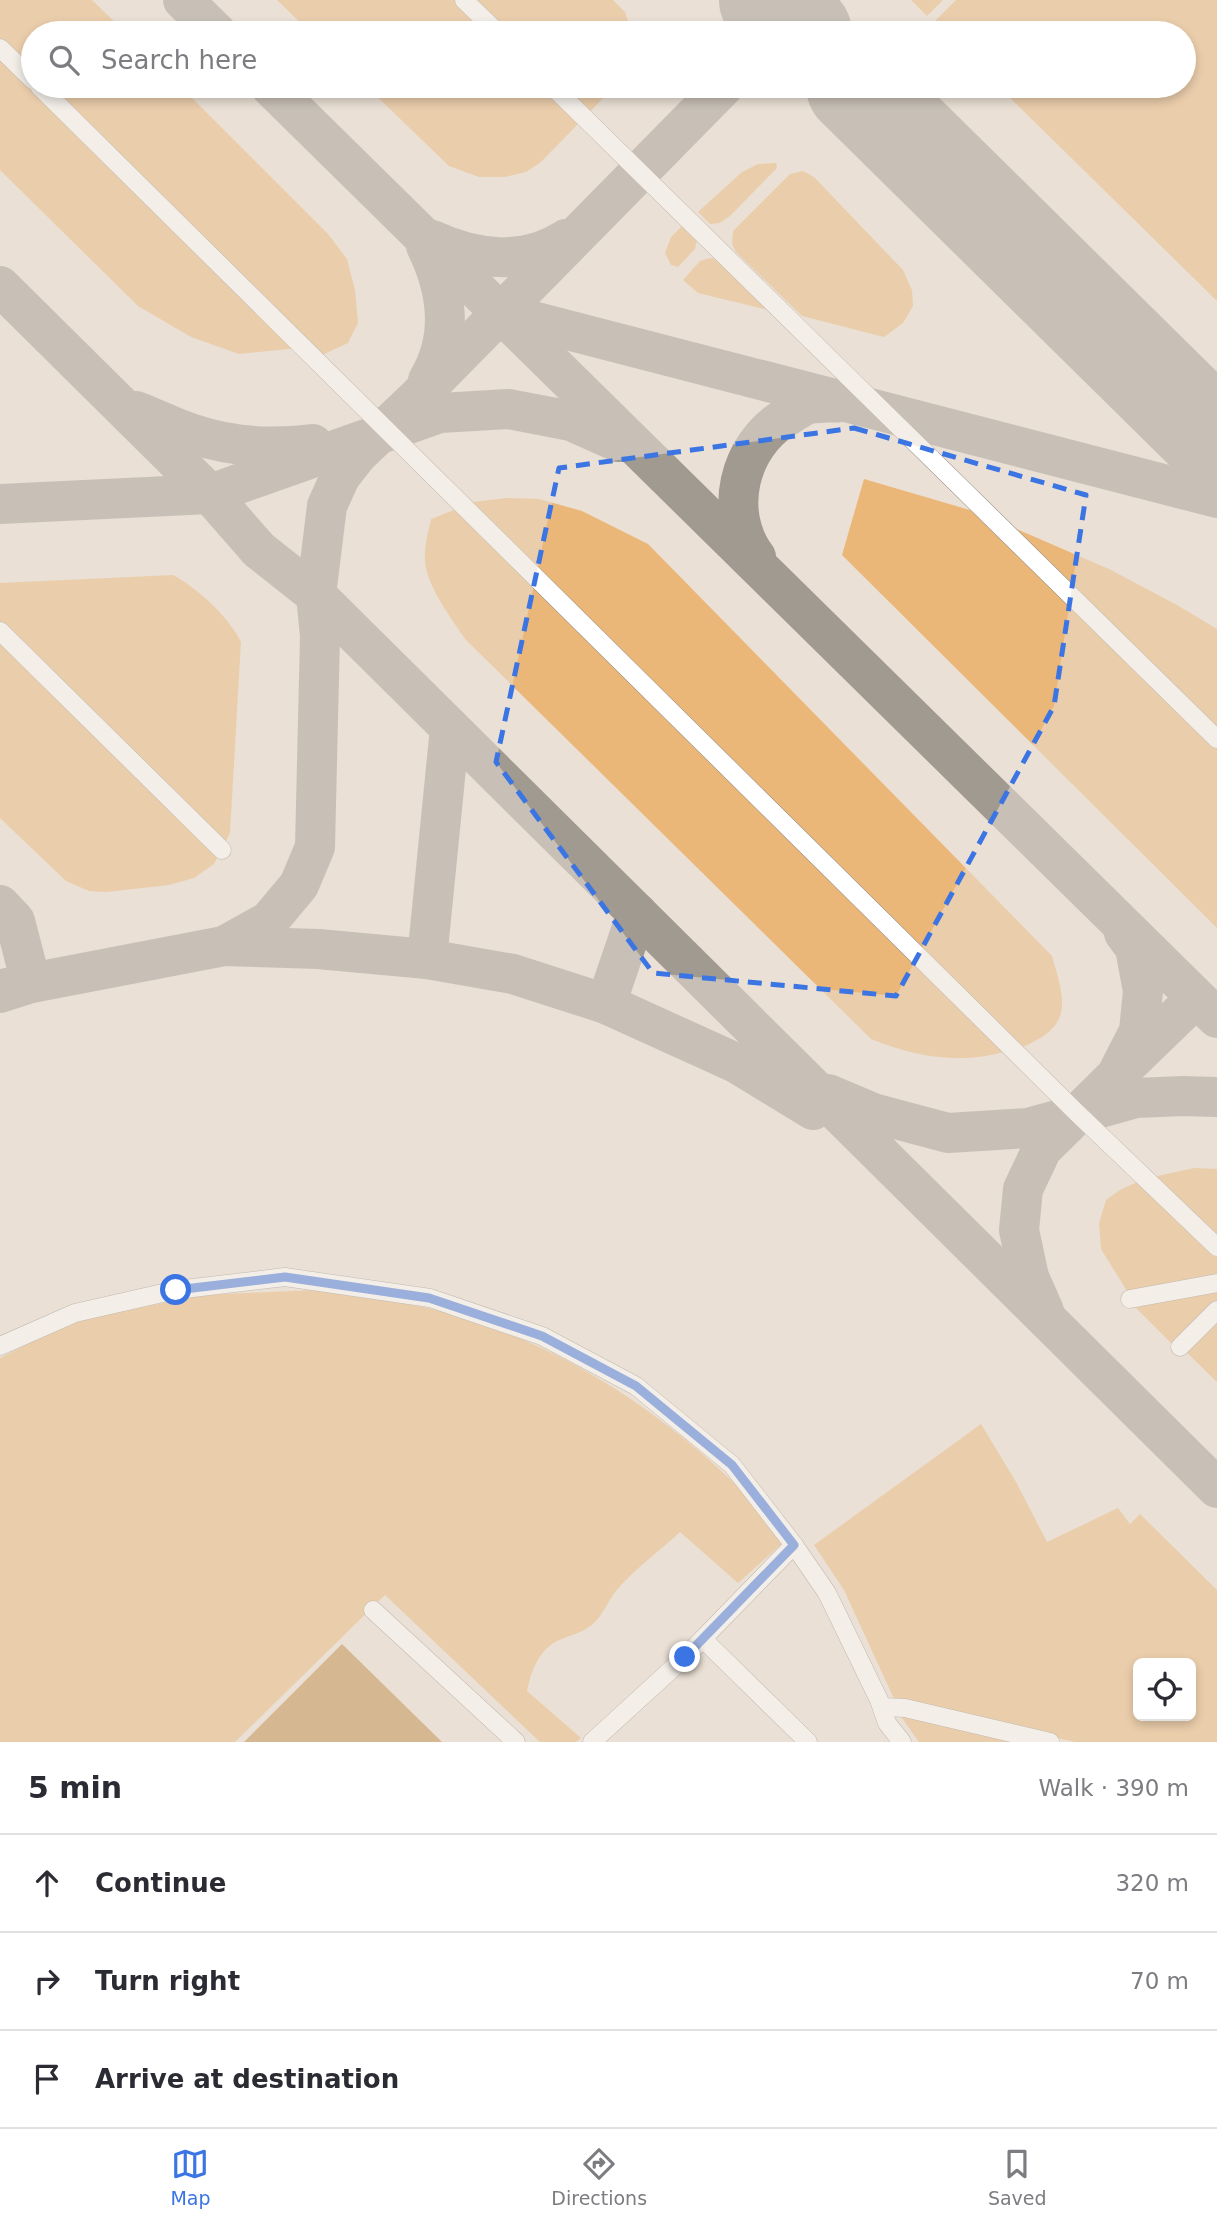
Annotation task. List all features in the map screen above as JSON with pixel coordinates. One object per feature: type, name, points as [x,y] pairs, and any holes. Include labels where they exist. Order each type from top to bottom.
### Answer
[{"type":"lane","points":[[464,0],[486,21]]},
{"type":"lane","points":[[0,48],[21,68]]},
{"type":"lane","points":[[51,98],[1077,1113],[1217,1247]]},
{"type":"lane","points":[[564,98],[1217,739]]},
{"type":"lane","points":[[0,631],[222,850]]},
{"type":"lane","points":[[0,1346],[75,1313],[176,1290],[285,1277],[429,1298],[542,1336],[636,1386],[732,1465],[794,1545],[827,1593],[887,1723],[902,1742]]},
{"type":"lane","points":[[1130,1298],[1217,1283]]},
{"type":"lane","points":[[1180,1347],[1217,1310]]},
{"type":"lane","points":[[592,1742],[703,1639],[794,1545]]},
{"type":"lane","points":[[373,1610],[516,1742]]},
{"type":"lane","points":[[703,1639],[808,1742]]},
{"type":"lane","points":[[881,1707],[905,1708],[1050,1742]]},
{"type":"highlighted area","points":[[854,428],[1086,495],[1054,706],[896,996],[653,973],[496,762],[559,468]]},
{"type":"shaded area","points":[[0,0],[92,0],[114,21],[21,21],[21,60],[0,39]]},
{"type":"shaded area","points":[[277,0],[613,0],[625,12],[628,21],[299,21]]},
{"type":"shaded area","points":[[911,0],[943,0],[927,16]]},
{"type":"shaded area","points":[[956,0],[1217,0],[1217,301],[1010,98],[1196,98],[1196,21],[935,21]]},
{"type":"shaded area","points":[[0,53],[21,74],[21,98],[46,98],[299,348],[239,354],[191,337],[138,306],[0,170]]},
{"type":"shaded area","points":[[59,98],[192,98],[328,234],[347,259],[355,290],[358,323],[348,343],[318,357]]},
{"type":"shaded area","points":[[378,98],[603,98],[541,162],[526,172],[505,177],[479,177],[449,166]]},
{"type":"shaded area","points":[[776,163],[777,168],[720,223],[710,224],[698,212],[742,172],[758,164]]},
{"type":"shaded area","points":[[803,171],[814,177],[903,270],[912,290],[913,306],[903,323],[884,337],[802,316],[736,252],[732,244],[733,231],[790,174]]},
{"type":"shaded area","points":[[685,223],[697,240],[695,249],[678,267],[671,265],[665,253],[671,237]]},
{"type":"shaded area","points":[[710,258],[721,260],[772,311],[698,293],[683,280],[700,261]]},
{"type":"shaded area","points":[[864,479],[980,513],[1109,569],[1217,629],[1217,928],[842,555]]},
{"type":"shaded area","points":[[507,498],[539,499],[582,511],[648,544],[1052,956],[1062,1002],[1061,1013],[1048,1032],[1018,1049],[473,502]]},
{"type":"shaded area","points":[[459,508],[1007,1051],[973,1058],[939,1057],[871,1039],[466,640],[435,592],[425,562],[431,519]]},
{"type":"shaded area","points":[[173,575],[212,604],[241,642],[230,833],[214,864],[194,878],[169,885],[107,892],[89,891],[66,881],[0,818],[0,583]]},
{"type":"shaded area","points":[[1194,1168],[1217,1169],[1217,1238],[1153,1177]]},
{"type":"shaded area","points":[[1137,1182],[1217,1253],[1217,1276],[1127,1291],[1101,1249],[1099,1223],[1106,1200]]},
{"type":"shaded area","points":[[1217,1289],[1217,1303],[1174,1346],[1132,1304]]},
{"type":"shaded area","points":[[313,1290],[395,1302],[455,1315],[511,1334],[579,1367],[644,1408],[704,1455],[739,1488],[785,1541],[738,1583],[680,1532],[623,1583],[591,1626],[550,1645],[533,1669],[527,1691],[581,1738],[576,1742],[540,1742],[385,1595],[235,1742],[0,1742],[0,1358],[69,1323],[201,1295]]},
{"type":"shaded area","points":[[1217,1315],[1217,1382],[1183,1349]]},
{"type":"shaded area","points":[[981,1424],[1016,1482],[1047,1542],[1118,1508],[1130,1524],[1140,1514],[1217,1590],[1217,1742],[1075,1742],[895,1701],[844,1590],[814,1545]]},
{"type":"shaded area","points":[[342,1644],[442,1742],[244,1742]]},
{"type":"shaded area","points":[[905,1711],[1031,1742],[919,1742],[902,1718]]},
{"type":"taxiway","points":[[183,0],[205,21]]},
{"type":"taxiway","points":[[787,21],[808,0]]},
{"type":"taxiway","points":[[282,98],[1217,1018]]},
{"type":"taxiway","points":[[224,946],[269,921],[299,885],[315,847],[320,636],[316,595],[327,506],[340,477],[358,454],[416,399],[712,98]]},
{"type":"taxiway","points":[[432,240],[465,252],[499,257],[533,253],[566,239]]},
{"type":"taxiway","points":[[426,246],[439,279],[445,313],[442,347],[428,380]]},
{"type":"taxiway","points":[[0,286],[210,494],[259,550],[316,595],[1217,1488]]},
{"type":"taxiway","points":[[502,313],[1217,498]]},
{"type":"taxiway","points":[[756,557],[746,540],[738,501],[747,462],[756,445],[770,430],[803,406],[841,402]]},
{"type":"taxiway","points":[[0,504],[210,494],[440,413],[508,409],[571,421],[618,442]]},
{"type":"taxiway","points":[[136,411],[186,432],[222,442],[267,446],[313,444]]},
{"type":"taxiway","points":[[427,959],[450,728]]},
{"type":"taxiway","points":[[0,905],[15,921],[31,983],[6,988]]},
{"type":"taxiway","points":[[606,1004],[637,913]]},
{"type":"taxiway","points":[[1044,1311],[1029,1277],[1019,1230],[1023,1189],[1042,1149],[1116,1076],[1139,1031],[1143,991],[1135,948],[1124,933]]},
{"type":"taxiway","points":[[0,993],[31,983],[224,946],[318,949],[427,959],[513,974],[606,1004],[736,1063],[813,1110]]},
{"type":"taxiway","points":[[1128,1064],[1196,998]]},
{"type":"taxiway","points":[[828,1094],[873,1113],[948,1133],[1028,1128],[1136,1098],[1217,1097]]},
{"type":"runway","points":[[769,0],[790,21]]},
{"type":"runway","points":[[868,98],[1217,442]]},
{"type":"route","points":[[176,1290],[285,1277],[429,1298],[542,1336],[636,1386],[732,1465],[794,1545],[685,1657]]}]
